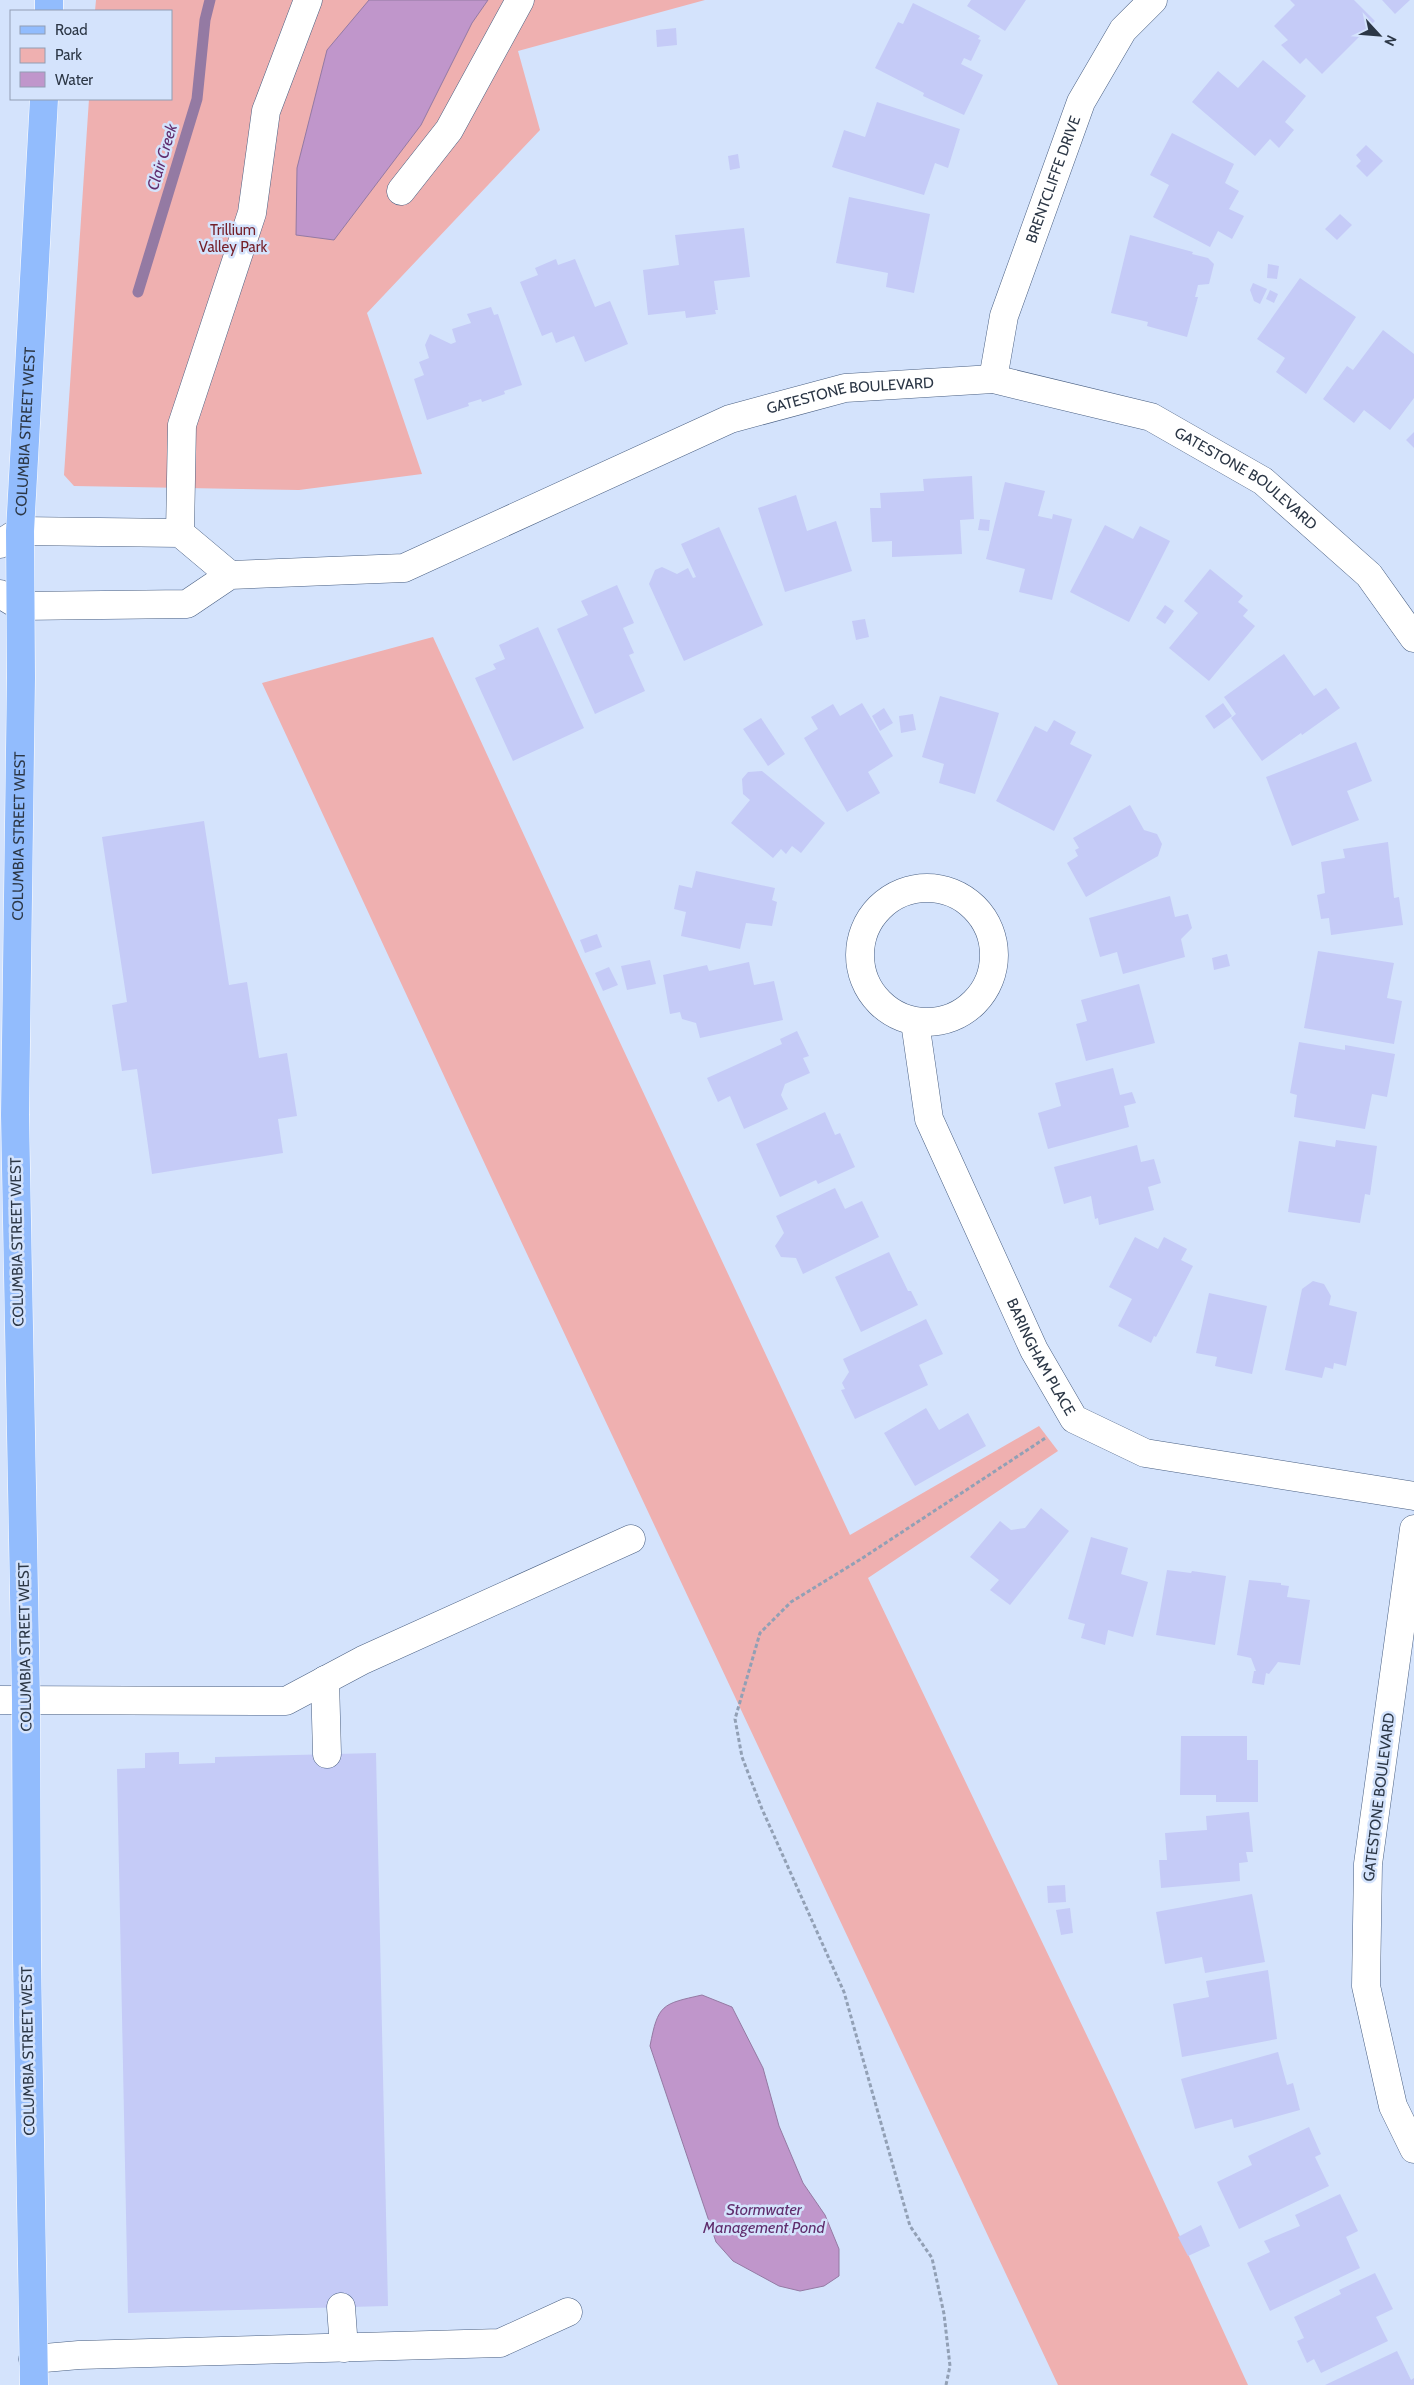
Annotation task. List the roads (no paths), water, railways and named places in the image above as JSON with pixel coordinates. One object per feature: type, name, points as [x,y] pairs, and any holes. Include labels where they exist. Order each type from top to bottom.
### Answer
[{"type":"main road","name":"COLUMBIA STREET WEST","points":[[34,2372],[27,1959],[13,1700],[7,1115],[10,538],[44,100]]},
{"type":"street","points":[[180,533],[182,425],[252,213],[266,111],[308,0]]},
{"type":"street","points":[[401,191],[449,130],[520,0]]},
{"type":"street","name":"BRENTCLIFFE DRIVE","points":[[993,379],[1004,316],[1081,102],[1123,30],[1153,0]]},
{"type":"street","name":"GATESTONE BOULEVARD","points":[[230,575],[404,568],[730,419],[845,388],[993,379],[1151,417],[1263,482],[1369,575],[1414,638]]},
{"type":"street","points":[[10,538],[180,533],[230,575],[187,604],[10,600]]},
{"type":"street","points":[[939,888],[960,895],[985,918],[994,939],[995,961],[989,983],[976,1002],[962,1014],[939,1022],[915,1022],[888,1011],[871,994],[861,971],[860,948],[866,925],[886,900],[908,890],[939,888]]},
{"type":"street","name":"BARINGHAM PLACE","points":[[915,1022],[929,1119],[1034,1350],[1074,1419],[1144,1453],[1414,1496]]},
{"type":"street","name":"GATESTONE BOULEVARD","points":[[1414,1529],[1368,1864],[1366,1986],[1393,2106],[1414,2149]]},
{"type":"street","points":[[13,1700],[286,1701],[363,1660],[631,1539]]},
{"type":"street","points":[[325,1680],[327,1754]]},
{"type":"street","points":[[341,2308],[344,2348]]},
{"type":"street","points":[[34,2372],[344,2348],[500,2343],[568,2312]]},
{"type":"water","points":[[369,0],[488,0],[472,23],[421,125],[334,240],[296,235],[297,168],[327,50]]},
{"type":"water","name":"Stormwater Management Pond","points":[[702,1995],[732,2007],[763,2068],[779,2126],[803,2183],[825,2215],[839,2249],[839,2276],[824,2286],[800,2291],[779,2286],[733,2261],[716,2242],[650,2046],[656,2022],[664,2008],[678,2001]]},
{"type":"waterway","name":"Clair Creek","points":[[138,292],[197,99],[205,20],[210,0]]},
{"type":"park label","name":"Trillium Valley Park","points":[[233,238]]}]
